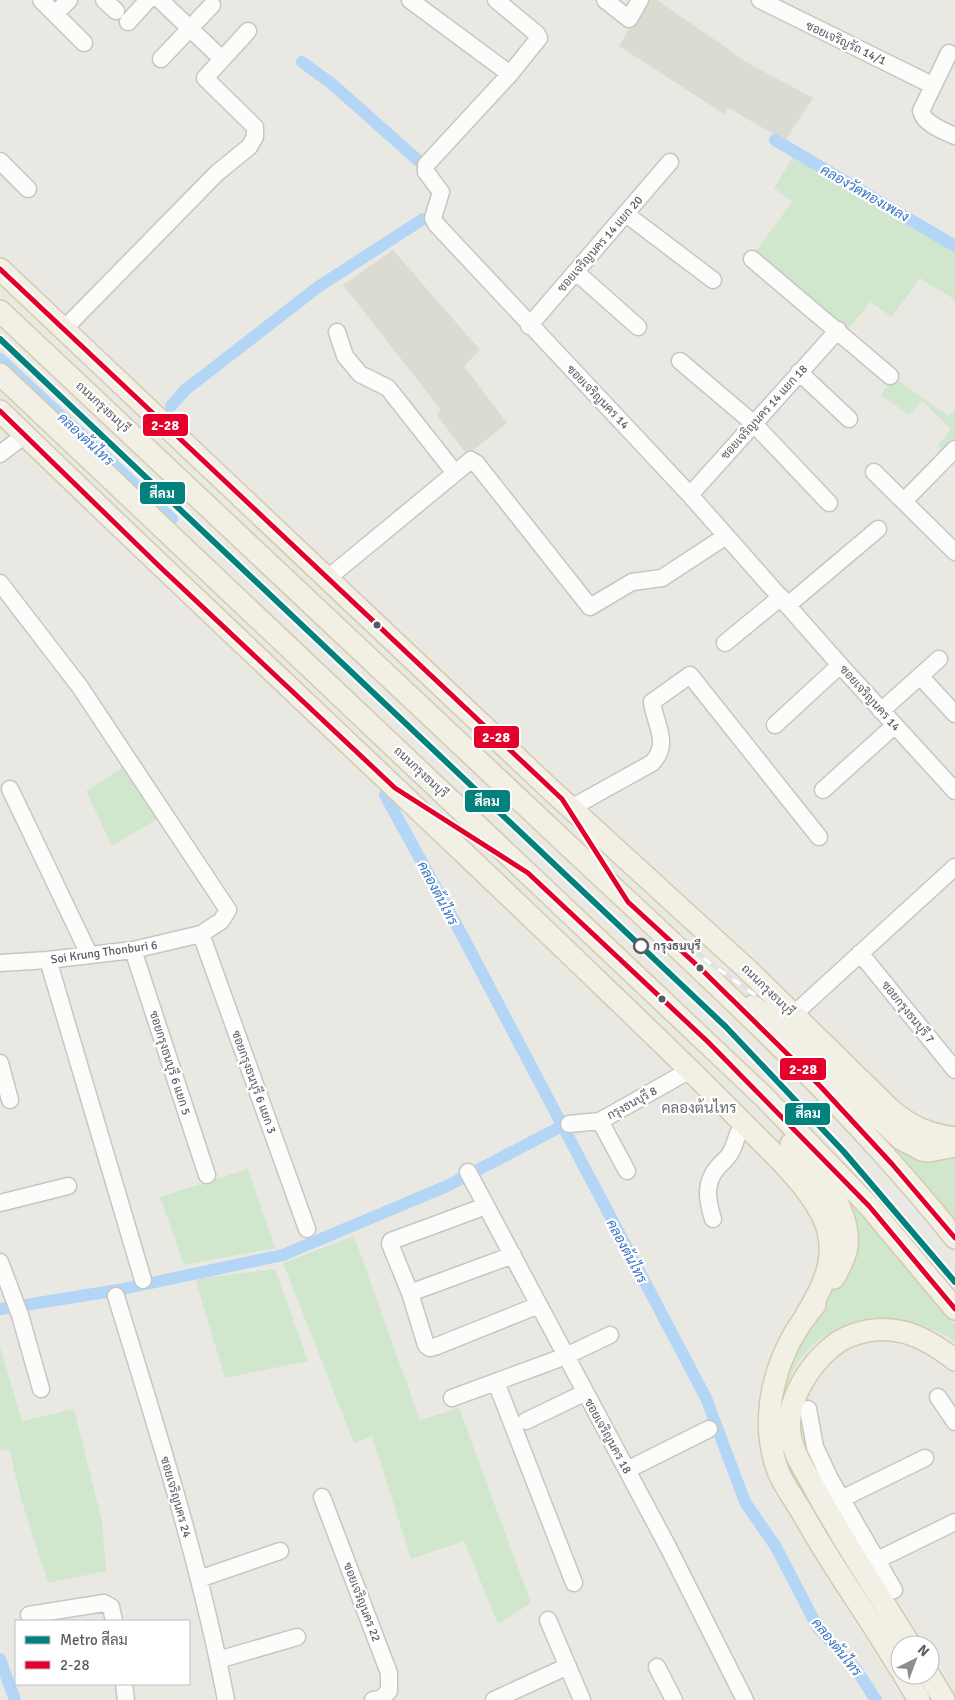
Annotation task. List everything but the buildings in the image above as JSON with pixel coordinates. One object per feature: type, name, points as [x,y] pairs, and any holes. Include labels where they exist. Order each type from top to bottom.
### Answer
[{"type":"main road","name":"ถนนกรุงธนบุรี","points":[[0,269],[566,804],[793,1015],[902,1120],[925,1133],[955,1138]]},
{"type":"main road","points":[[0,284],[46,313]]},
{"type":"main road","name":"ถนนกรุงธนบุรี","points":[[0,311],[700,968],[820,1086],[892,1164],[955,1238]]},
{"type":"main road","name":"ถนนกรุงธนบุรี","points":[[0,374],[708,1042],[816,1149],[868,1206],[955,1309]]},
{"type":"main road","points":[[0,411],[159,566],[690,1070],[745,1124],[810,1196],[822,1214],[828,1229],[831,1244],[829,1271],[778,1366],[769,1404],[771,1440],[778,1471],[817,1540],[890,1653]]},
{"type":"main road","points":[[395,788],[528,873]]},
{"type":"main road","points":[[566,804],[628,902]]},
{"type":"main road","points":[[577,920],[804,1157],[833,1196],[848,1231],[847,1248],[832,1281],[806,1315]]},
{"type":"main road","points":[[700,968],[781,1026],[902,1139],[922,1150],[929,1151],[955,1146]]},
{"type":"main road","points":[[905,1635],[833,1503],[795,1452],[790,1433],[799,1389],[810,1370],[828,1349],[848,1336],[866,1331],[895,1330],[921,1336],[955,1360]]},
{"type":"main road","points":[[846,1583],[868,1566]]},
{"type":"main road","points":[[910,1685],[919,1700]]},
{"type":"main road","points":[[935,1685],[944,1700]]},
{"type":"street","points":[[41,0],[84,43]]},
{"type":"street","points":[[55,14],[69,0]]},
{"type":"street","points":[[116,11],[148,0]]},
{"type":"street","points":[[160,0],[222,60]]},
{"type":"street","points":[[410,0],[510,74]]},
{"type":"street","name":"ซอยเจริญนคร 14","points":[[496,0],[537,34],[539,38],[510,74],[426,165],[426,172],[442,192],[433,218],[436,224],[529,326],[690,495],[840,665],[955,791]]},
{"type":"street","points":[[605,0],[629,19],[640,0]]},
{"type":"street","name":"ซอยเจริญรัถ 14/1","points":[[760,0],[932,85]]},
{"type":"street","points":[[160,59],[212,5]]},
{"type":"street","points":[[64,329],[217,173],[249,147],[254,137],[255,127],[204,78],[248,31]]},
{"type":"street","points":[[949,53],[921,111],[922,116],[955,136]]},
{"type":"street","points":[[0,161],[28,189]]},
{"type":"street","name":"ซอยเจริญนคร 14 แยก 20","points":[[529,326],[670,162]]},
{"type":"street","points":[[626,214],[714,280]]},
{"type":"street","points":[[752,259],[890,376]]},
{"type":"street","points":[[576,272],[638,327]]},
{"type":"street","name":"ซอยเจริญนคร 14 แยก 18","points":[[690,495],[798,372],[838,330]]},
{"type":"street","points":[[337,332],[345,356],[355,368],[369,380],[388,388],[455,473]]},
{"type":"street","points":[[680,360],[753,423],[829,503]]},
{"type":"street","points":[[798,372],[849,419]]},
{"type":"street","points":[[0,454],[24,435]]},
{"type":"street","points":[[904,501],[955,449]]},
{"type":"street","points":[[328,578],[471,460],[474,461],[590,607],[632,582],[662,578],[726,536]]},
{"type":"street","points":[[874,472],[955,552]]},
{"type":"street","points":[[724,643],[784,601],[878,529]]},
{"type":"street","name":"Soi Krung Thonburi 6","points":[[0,583],[80,687],[228,910],[221,921],[201,934],[133,950],[48,960],[0,963]]},
{"type":"street","points":[[881,710],[938,659]]},
{"type":"street","points":[[775,725],[840,665]]},
{"type":"street","points":[[566,804],[652,763],[660,755],[661,734],[652,702],[691,676],[819,837]]},
{"type":"street","points":[[920,676],[955,714]]},
{"type":"street","points":[[823,790],[895,725]]},
{"type":"street","points":[[10,789],[89,954]]},
{"type":"street","points":[[793,1015],[955,867]]},
{"type":"street","name":"ซอยกรุงธนบุรี 6 แยก 3","points":[[201,934],[307,1229]]},
{"type":"street","name":"ซอยกรุงธนบุรี 6 แยก 5","points":[[133,950],[207,1175]]},
{"type":"street","name":"ซอยกรุงธนบุรี 7","points":[[860,954],[955,1070]]},
{"type":"street","points":[[48,960],[143,1280]]},
{"type":"street","points":[[0,1063],[10,1100]]},
{"type":"street","name":"กรุงธนบุรี 8","points":[[569,1124],[600,1121],[690,1070]]},
{"type":"street","points":[[600,1121],[627,1171]]},
{"type":"street","points":[[713,1218],[708,1204],[709,1182],[714,1171],[730,1153],[736,1134],[745,1124]]},
{"type":"street","name":"ซอยเจริญนคร 18","points":[[468,1172],[627,1470],[745,1700]]},
{"type":"street","points":[[0,1203],[68,1186]]},
{"type":"street","points":[[486,1206],[391,1241],[390,1244],[410,1292],[426,1345],[430,1348],[539,1304]]},
{"type":"street","points":[[410,1292],[513,1255]]},
{"type":"street","points":[[0,1262],[6,1303],[20,1315],[41,1389]]},
{"type":"street","name":"ซอยเจริญนคร 24","points":[[116,1296],[183,1517],[226,1700]]},
{"type":"street","points":[[452,1398],[566,1356],[610,1335]]},
{"type":"street","points":[[496,1382],[574,1583]]},
{"type":"street","points":[[526,1421],[584,1392]]},
{"type":"street","points":[[938,1397],[955,1422]]},
{"type":"street","points":[[808,1409],[815,1447],[833,1503],[926,1458]]},
{"type":"street","points":[[627,1470],[709,1429]]},
{"type":"street","name":"ซอยเจริญนคร 22","points":[[322,1497],[389,1673],[389,1691],[381,1699],[373,1700]]},
{"type":"street","points":[[894,1590],[868,1566],[955,1522]]},
{"type":"street","points":[[198,1580],[280,1551]]},
{"type":"street","points":[[29,1615],[104,1603],[111,1606],[114,1620]]},
{"type":"street","points":[[548,1620],[582,1700]]},
{"type":"street","points":[[218,1660],[297,1637]]},
{"type":"street","points":[[494,1700],[568,1666]]},
{"type":"street","points":[[657,1667],[674,1700]]},
{"type":"street","points":[[124,1685],[126,1700]]},
{"type":"shaded area","points":[[647,0],[657,0],[751,65],[813,98],[785,141],[729,108],[724,114],[619,46]]},
{"type":"shaded area","points":[[393,250],[480,350],[464,366],[507,423],[467,455],[437,415],[441,410],[343,285]]},
{"type":"green space","points":[[793,157],[955,249],[955,300],[920,278],[892,317],[870,302],[846,332],[753,255],[792,202],[774,188]]},
{"type":"green space","points":[[893,377],[948,416],[955,409],[955,461],[938,445],[951,429],[922,401],[909,415],[881,395]]},
{"type":"green space","points":[[122,768],[159,818],[112,846],[86,791]]},
{"type":"green space","points":[[831,1084],[955,1155],[955,1230]]},
{"type":"green space","points":[[248,1169],[275,1248],[184,1265],[160,1197]]},
{"type":"green space","points":[[848,1193],[955,1324],[955,1342],[937,1331],[903,1321],[880,1319],[858,1322],[837,1329],[819,1340],[803,1355],[792,1374],[780,1416],[782,1432],[850,1566],[847,1569],[782,1462],[774,1434],[781,1387]]},
{"type":"green space","points":[[354,1236],[420,1420],[459,1408],[531,1603],[498,1624],[464,1541],[411,1559],[372,1436],[354,1443],[283,1263]]},
{"type":"green space","points":[[275,1269],[308,1361],[225,1378],[195,1279]]},
{"type":"green space","points":[[0,1346],[22,1421],[74,1409],[102,1522],[106,1571],[48,1583],[22,1502],[9,1449],[0,1451]]},
{"type":"waterway","points":[[302,62],[331,83],[421,163]]},
{"type":"waterway","name":"คลองวัดทองเพลง","points":[[775,140],[955,246]]},
{"type":"waterway","points":[[171,406],[185,390],[318,287],[423,219]]},
{"type":"waterway","name":"คลองต้นไทร","points":[[0,359],[172,519]]},
{"type":"waterway","name":"คลองต้นไทร","points":[[385,795],[463,937],[706,1398],[745,1502],[776,1547],[818,1628],[856,1669],[876,1700]]},
{"type":"waterway","points":[[0,1309],[118,1290],[283,1255],[447,1186],[562,1126]]},
{"type":"waterway","points":[[0,1659],[15,1700]]},
{"type":"railway","points":[[689,948],[755,995]]},
{"type":"metro line","name":"สีลม","points":[[0,339],[726,1027],[844,1152],[955,1282]]},
{"type":"transit line","name":"2-28","points":[[0,269],[562,799],[628,902],[700,968],[820,1086],[892,1164],[955,1238]]},
{"type":"transit line","name":"2-28","points":[[0,411],[159,566],[395,788],[528,873],[708,1042],[869,1206],[955,1309]]},
{"type":"place","name":"กรุงธนบุรี","points":[[641,946]]},
{"type":"district","name":"คลองต้นไทร","points":[[699,1108]]}]
